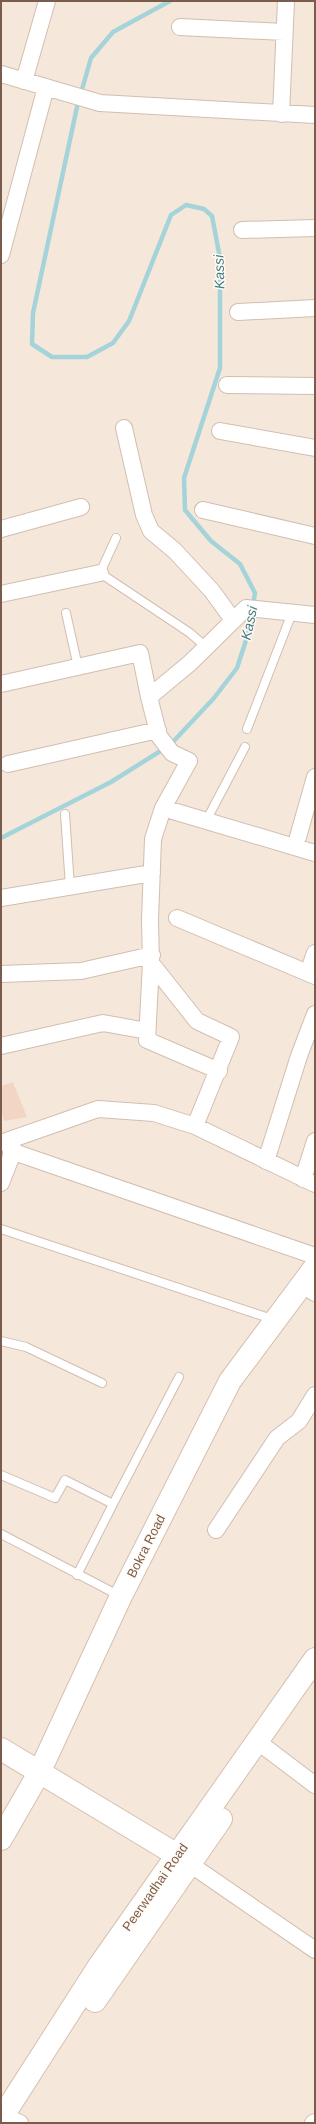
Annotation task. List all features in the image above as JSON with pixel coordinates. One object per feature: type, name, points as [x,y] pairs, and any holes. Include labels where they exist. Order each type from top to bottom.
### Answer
[{"type":"street","points":[[24,81],[47,1]]},
{"type":"street","points":[[281,114],[286,1]]},
{"type":"street","points":[[180,27],[284,32]]},
{"type":"street","points":[[1,74],[100,103],[315,115]]},
{"type":"street","points":[[1,255],[46,87]]},
{"type":"street","points":[[242,230],[315,228]]},
{"type":"street","points":[[238,312],[315,308]]},
{"type":"street","points":[[227,386],[315,386]]},
{"type":"street","points":[[124,428],[144,514],[151,531],[175,551],[212,591],[233,620]]},
{"type":"street","points":[[220,431],[315,448]]},
{"type":"street","points":[[1,529],[81,507]]},
{"type":"street","points":[[203,510],[315,536]]},
{"type":"street","points":[[1,594],[100,573]]},
{"type":"street","points":[[149,697],[190,664],[246,608],[315,615]]},
{"type":"street","points":[[2,681],[78,667],[140,653],[159,736],[172,753],[189,761],[163,808],[153,839],[150,920],[151,959],[146,1040],[219,1071]]},
{"type":"street","points":[[8,764],[158,730]]},
{"type":"street","points":[[298,837],[315,777]]},
{"type":"street","points":[[163,808],[315,853]]},
{"type":"street","points":[[1,898],[152,873]]},
{"type":"street","points":[[177,918],[312,974],[315,953]]},
{"type":"street","points":[[1,974],[81,971],[151,959]]},
{"type":"street","points":[[151,959],[197,1021],[231,1037],[219,1071],[195,1126]]},
{"type":"street","points":[[266,1161],[299,1056],[315,1014]]},
{"type":"street","points":[[1,1046],[103,1023],[147,1030]]},
{"type":"street","points":[[6,1142],[98,1109],[154,1113],[195,1126],[309,1181],[315,1141]]},
{"type":"street","points":[[1,1183],[6,1142]]},
{"type":"street","points":[[6,1142],[315,1256]]},
{"type":"street","name":"Bokra Road","points":[[1,1839],[39,1773],[121,1596],[230,1381],[275,1320],[308,1289],[315,1267]]},
{"type":"street","points":[[216,1530],[277,1438],[299,1421],[315,1395]]},
{"type":"street","name":"Peerwadhai Road","points":[[8,2117],[99,1966],[183,1859],[263,1746],[315,1659]]},
{"type":"street","points":[[315,1686],[263,1746],[315,1785]]},
{"type":"street","points":[[1,1749],[183,1859],[315,1950]]},
{"type":"lane","points":[[116,538],[100,573],[190,633],[206,647]]},
{"type":"lane","points":[[66,613],[78,667]]},
{"type":"lane","points":[[247,729],[292,613]]},
{"type":"lane","points":[[206,821],[245,747]]},
{"type":"lane","points":[[65,814],[70,887]]},
{"type":"lane","points":[[1,1230],[275,1320]]},
{"type":"lane","points":[[1,1341],[26,1348],[102,1383]]},
{"type":"lane","points":[[77,1575],[179,1377]]},
{"type":"lane","points":[[1,1475],[55,1498],[65,1480],[113,1504]]},
{"type":"lane","points":[[1,1534],[77,1575],[121,1596]]},
{"type":"shaded area","points":[[1,1],[315,1],[315,2123],[1,2123]]},
{"type":"building","points":[[13,1082],[27,1117],[4,1121],[1,1107],[1,1086]]},
{"type":"waterway","name":"Kassi","points":[[1,838],[111,782],[170,745],[214,698],[237,668],[249,631],[255,593],[240,564],[211,541],[185,510],[184,478],[220,368],[220,258],[212,216],[204,209],[186,205],[171,215],[129,321],[113,343],[87,357],[52,357],[32,344],[33,313],[77,107],[91,58],[113,32],[170,1]]}]
